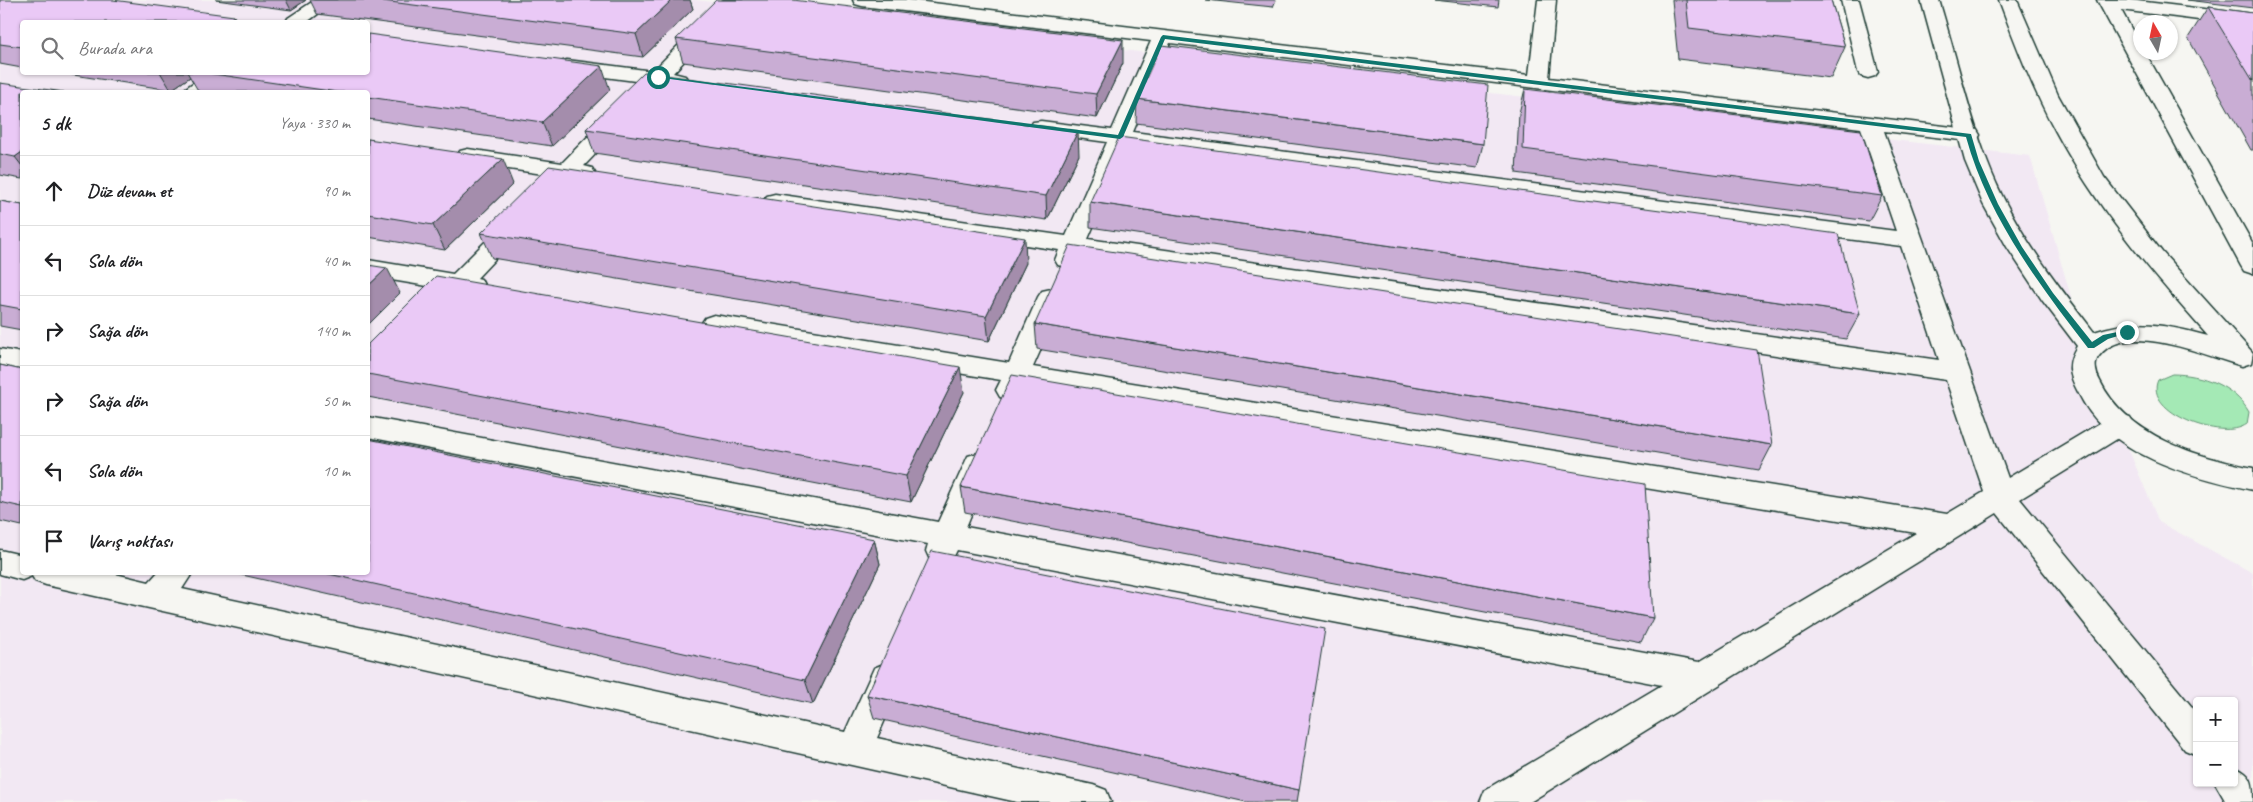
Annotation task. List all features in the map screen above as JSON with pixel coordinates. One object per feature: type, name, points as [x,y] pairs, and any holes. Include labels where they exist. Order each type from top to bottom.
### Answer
[{"type":"street","points":[[298,20],[328,0]]},
{"type":"street","points":[[433,310],[733,0]]},
{"type":"street","points":[[862,0],[1969,135]]},
{"type":"street","points":[[1538,83],[1547,0]]},
{"type":"street","points":[[1850,0],[1868,72]]},
{"type":"street","points":[[1930,0],[1976,161],[1995,204],[2018,247],[2091,346]]},
{"type":"street","points":[[2008,0],[2057,116],[2100,188],[2161,266],[2248,360]]},
{"type":"street","points":[[2107,2],[2253,21]]},
{"type":"street","points":[[2107,2],[2253,266]]},
{"type":"street","points":[[1002,410],[1163,37]]},
{"type":"street","points":[[552,64],[698,82]]},
{"type":"street","points":[[196,90],[218,75]]},
{"type":"street","points":[[1870,123],[2000,496],[2193,734]]},
{"type":"street","points":[[1022,124],[1910,240]]},
{"type":"street","points":[[444,153],[606,176]]},
{"type":"street","points":[[752,198],[1956,372]]},
{"type":"street","points":[[370,268],[498,289]]},
{"type":"street","points":[[694,321],[1951,527]]},
{"type":"street","points":[[2248,360],[2189,338],[2153,332],[2127,332],[2106,337],[2091,346],[2083,359],[2083,375],[2090,393],[2106,412],[2120,424],[2158,449],[2190,464],[2253,500]]},
{"type":"street","points":[[0,358],[20,362]]},
{"type":"street","points":[[1498,802],[2120,424]]},
{"type":"street","points":[[370,427],[1704,678]]},
{"type":"street","points":[[932,572],[990,437]]},
{"type":"street","points":[[2190,464],[2224,474],[2253,479]]},
{"type":"street","points":[[0,562],[20,567]]},
{"type":"street","points":[[60,575],[1093,802]]},
{"type":"street","points":[[155,596],[175,575]]},
{"type":"street","points":[[855,750],[897,652]]},
{"type":"street","points":[[2236,787],[2248,802]]},
{"type":"shaded area","points":[[0,0],[695,0],[2030,156],[2085,345],[2159,522],[2253,573],[2253,802],[0,802]]},
{"type":"green space","points":[[2172,374],[2206,379],[2235,395],[2249,412],[2247,424],[2236,429],[2221,429],[2188,421],[2173,413],[2162,403],[2157,392],[2158,380]]},
{"type":"building","points":[[0,0],[113,0],[234,16],[228,20],[20,20],[20,47],[0,44]]},
{"type":"building","points":[[375,0],[672,0],[636,34]]},
{"type":"building","points":[[716,0],[793,0],[1123,40],[1096,94],[676,39]]},
{"type":"building","points":[[1686,0],[1831,0],[1845,47],[1689,28]]},
{"type":"building","points":[[2208,7],[2253,13],[2253,81]]},
{"type":"building","points":[[370,34],[602,66],[542,122],[370,97],[370,90],[323,90],[221,75],[370,75]]},
{"type":"building","points":[[1161,45],[1488,85],[1483,144],[1137,99]]},
{"type":"building","points":[[644,72],[1078,131],[1046,196],[586,129]]},
{"type":"building","points":[[0,83],[50,90],[20,90],[20,153],[15,157],[0,154]]},
{"type":"building","points":[[1525,89],[1861,130],[1882,196],[1523,149]]},
{"type":"building","points":[[1119,137],[1838,234],[1860,314],[1090,202]]},
{"type":"building","points":[[370,139],[503,159],[433,225],[370,214]]},
{"type":"building","points":[[549,166],[1025,238],[986,316],[481,233]]},
{"type":"building","points":[[0,201],[20,205],[20,309],[0,305]]},
{"type":"building","points":[[1070,245],[1757,350],[1772,445],[1035,324]]},
{"type":"building","points":[[370,265],[387,268],[370,284]]},
{"type":"building","points":[[436,276],[960,367],[906,476],[370,374],[370,342]]},
{"type":"building","points":[[0,365],[20,370],[20,507],[0,502]]},
{"type":"building","points":[[1012,375],[1645,484],[1653,618],[961,487]]},
{"type":"building","points":[[370,439],[874,539],[805,680],[333,575],[370,575]]},
{"type":"building","points":[[932,551],[1325,629],[1299,790],[867,695]]},
{"type":"route","points":[[658,77],[1120,137],[1163,37],[1969,135],[1976,161],[1995,204],[2018,247],[2091,346],[2106,337],[2127,332]]}]
